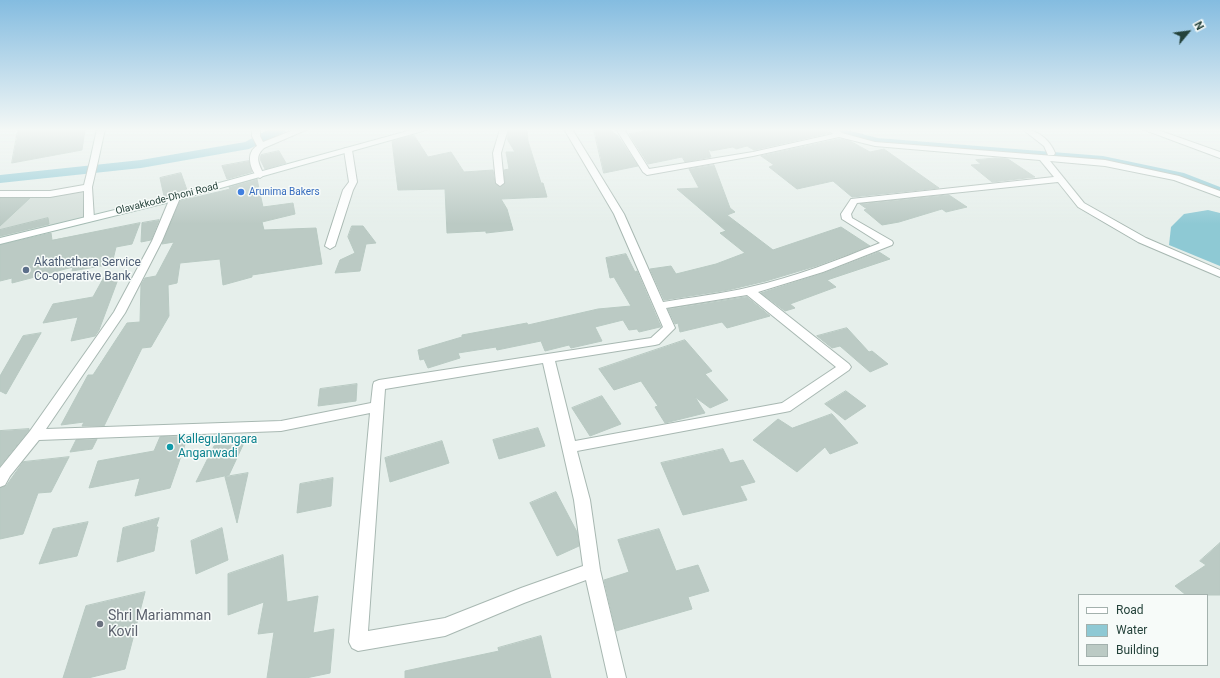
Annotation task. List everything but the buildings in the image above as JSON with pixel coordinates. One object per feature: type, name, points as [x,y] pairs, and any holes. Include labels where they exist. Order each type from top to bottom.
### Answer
[{"type":"street","points":[[89,219],[88,188],[94,161]]},
{"type":"street","points":[[254,161],[260,175]]},
{"type":"street","name":"Olavakkode-Dhoni Road","points":[[0,241],[175,198],[311,161]]},
{"type":"street","points":[[330,246],[348,190],[354,182],[350,161]]},
{"type":"street","points":[[498,161],[500,183]]},
{"type":"street","points":[[587,161],[619,214],[669,328],[655,341],[379,385],[358,642],[445,627],[521,596],[592,570]]},
{"type":"street","points":[[640,161],[647,172],[712,161]]},
{"type":"street","points":[[1050,161],[1060,179],[1081,205],[1142,240],[1220,274]]},
{"type":"street","points":[[1088,161],[1112,164],[1176,178],[1220,194]]},
{"type":"street","points":[[1119,161],[1178,172],[1220,187]]},
{"type":"street","points":[[659,306],[749,290],[784,282],[843,262],[888,243],[847,219],[846,214],[854,201],[1060,179]]},
{"type":"street","points":[[0,194],[50,194],[88,188]]},
{"type":"street","points":[[0,481],[5,472],[35,435],[118,313],[157,240],[175,198]]},
{"type":"street","points":[[570,447],[785,407],[845,367],[749,290]]},
{"type":"street","points":[[548,358],[582,500],[592,570],[617,678]]},
{"type":"street","points":[[35,435],[281,426],[376,407]]},
{"type":"shaded area","points":[[88,187],[89,219],[0,241],[0,194],[35,194]]},
{"type":"water","points":[[1208,210],[1220,213],[1220,266],[1169,245],[1171,227],[1184,214]]},
{"type":"waterway","points":[[0,179],[160,161]]},
{"type":"waterway","points":[[1106,161],[1179,176],[1220,192]]},
{"type":"place","name":"Arunima Bakers","points":[[241,192]]},
{"type":"place","name":"Akathethara Service Co-operative Bank","points":[[26,270]]},
{"type":"place","name":"Kallegulangara Anganwadi","points":[[170,447]]},
{"type":"place","name":"Shri Mariamman Kovil","points":[[100,624]]}]
